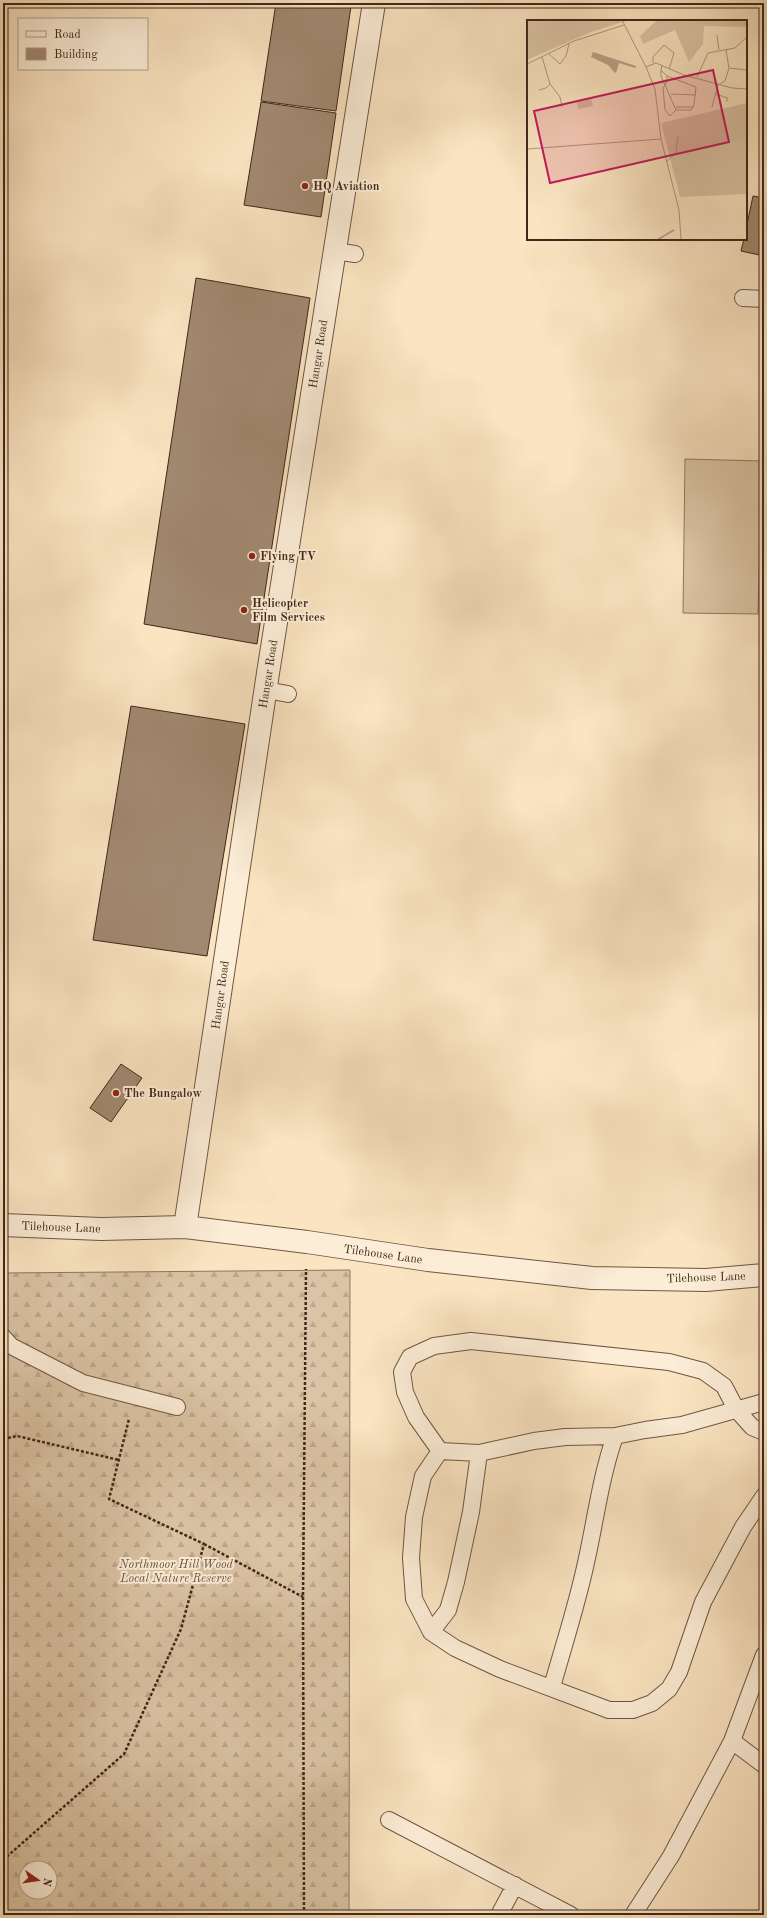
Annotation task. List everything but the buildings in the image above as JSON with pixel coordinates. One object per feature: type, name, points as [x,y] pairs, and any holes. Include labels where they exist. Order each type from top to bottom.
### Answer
[{"type":"street","name":"Hangar Road","points":[[185,1227],[266,690],[345,252],[374,3]]},
{"type":"street","name":"Tilehouse Lane","points":[[3,1225],[100,1229],[185,1227],[307,1242],[428,1260],[592,1278],[706,1280],[764,1274]]},
{"type":"lane","points":[[743,298],[764,299]]},
{"type":"lane","points":[[266,690],[288,694]]},
{"type":"lane","points":[[3,1337],[11,1346],[83,1383],[177,1407]]},
{"type":"lane","points":[[440,1451],[416,1417],[405,1392],[402,1372],[410,1357],[434,1346],[471,1341],[669,1362],[703,1371],[724,1386],[736,1409],[752,1428],[764,1432]]},
{"type":"lane","points":[[440,1451],[479,1453],[534,1441],[565,1437],[615,1436],[682,1425],[764,1402]]},
{"type":"lane","points":[[552,1688],[577,1602],[600,1488],[607,1459],[615,1436]]},
{"type":"lane","points":[[440,1451],[423,1476],[414,1517],[411,1558],[414,1599],[431,1632],[462,1651],[500,1669],[552,1688],[576,1699],[609,1710],[632,1710],[652,1703],[669,1689],[679,1672],[703,1602],[744,1527],[764,1496]]},
{"type":"lane","points":[[431,1632],[448,1610],[456,1582],[470,1512],[479,1453]]},
{"type":"lane","points":[[633,1915],[670,1856],[732,1741],[764,1655]]},
{"type":"lane","points":[[732,1741],[764,1765]]},
{"type":"lane","points":[[389,1820],[571,1915]]},
{"type":"lane","points":[[499,1915],[516,1885]]},
{"type":"path","points":[[304,1915],[303,1598],[307,1242]]},
{"type":"path","points":[[134,1396],[109,1499],[204,1544],[303,1598]]},
{"type":"path","points":[[3,1439],[17,1436],[119,1460]]},
{"type":"path","points":[[3,1860],[124,1754],[181,1629],[204,1544]]},
{"type":"green space","points":[[685,459],[762,461],[758,614],[683,613]]},
{"type":"green space","name":"Northmoor Hill Wood Local Nature Reserve","points":[[350,1270],[349,1915],[3,1915],[3,1273]]},
{"type":"place","name":"HQ Aviation","points":[[305,186]]},
{"type":"place","name":"Flying TV","points":[[252,556]]},
{"type":"place","name":"Helicopter Film Services","points":[[244,610]]},
{"type":"place","name":"The Bungalow","points":[[116,1093]]}]
